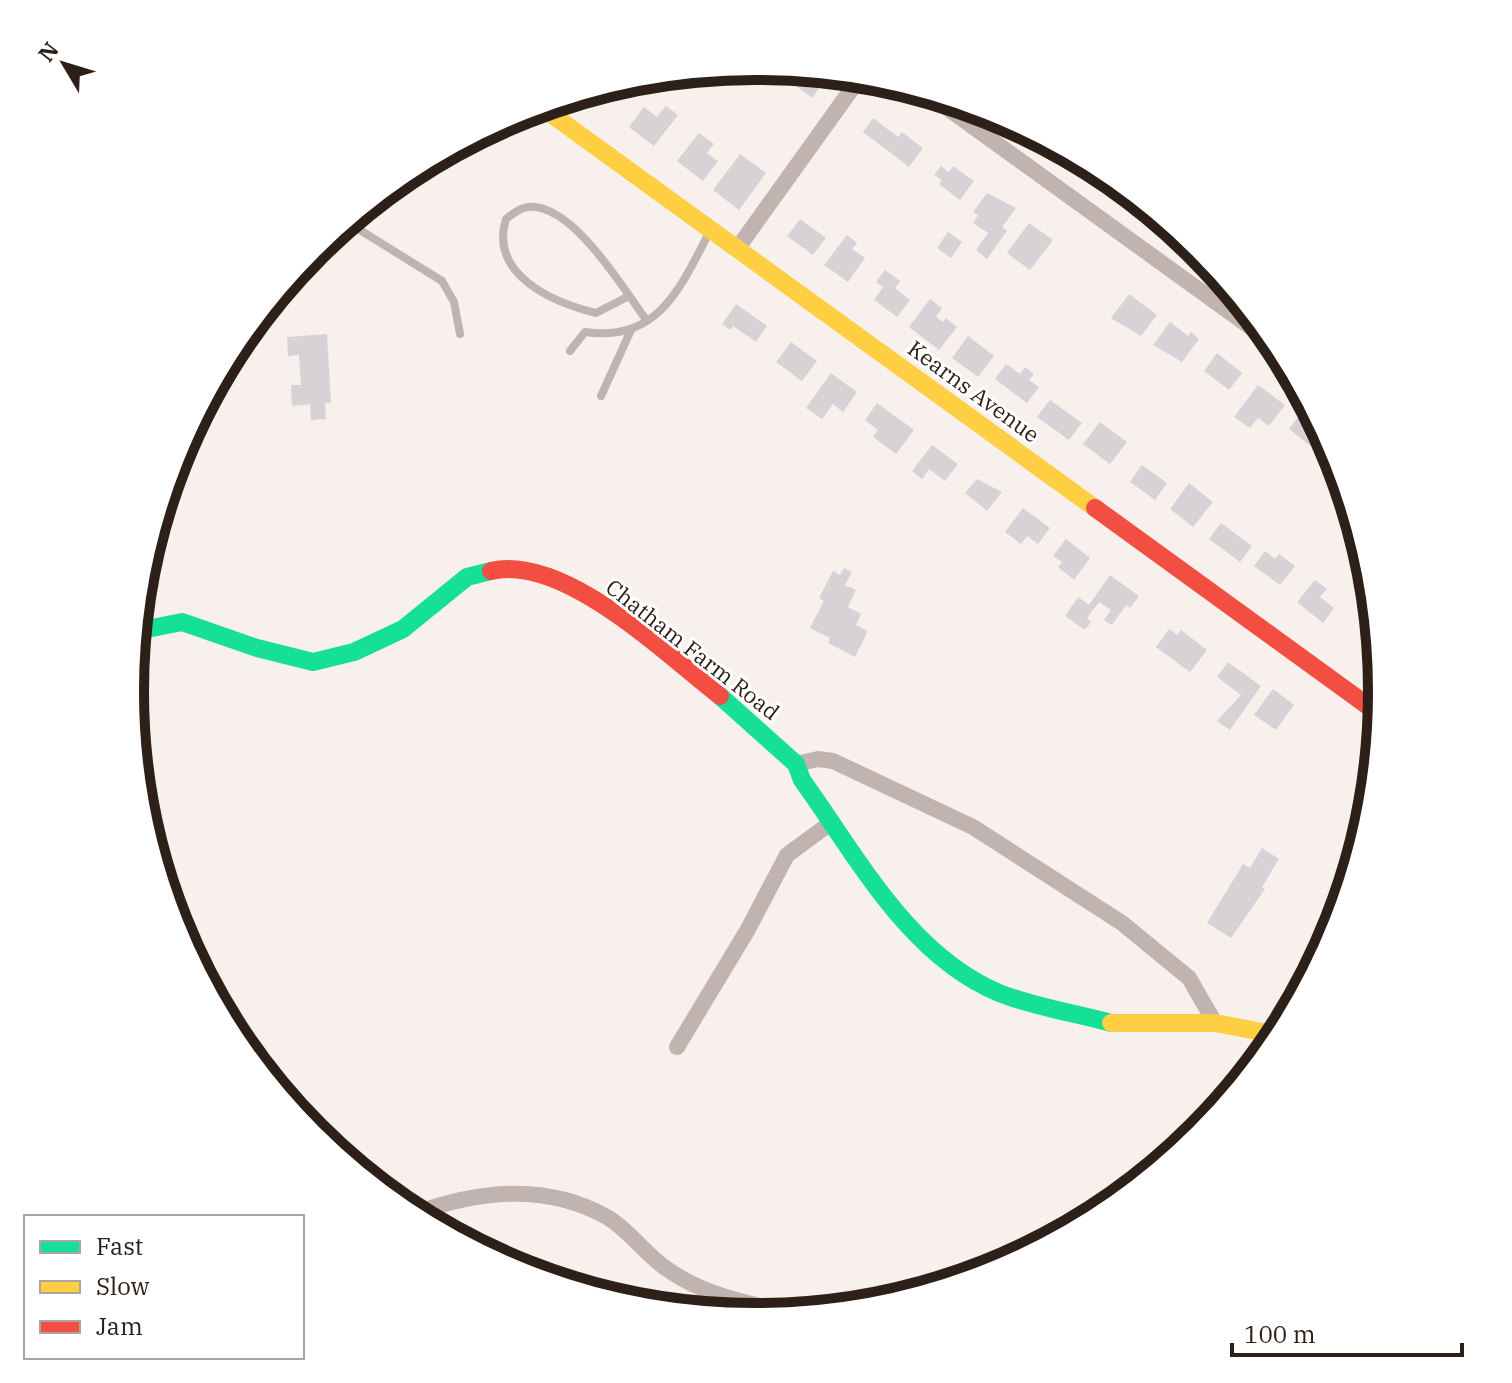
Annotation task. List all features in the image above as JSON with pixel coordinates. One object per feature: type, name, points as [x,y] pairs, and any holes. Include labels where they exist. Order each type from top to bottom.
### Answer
[{"type":"street","points":[[737,249],[852,88]]},
{"type":"street","points":[[952,112],[1243,322]]},
{"type":"street","name":"Kearns Avenue","points":[[552,115],[1367,706]]},
{"type":"street","name":"Chatham Farm Road","points":[[148,629],[182,622],[257,648],[313,662],[354,652],[403,629],[467,577],[505,568],[560,580],[611,612],[738,709],[796,764],[802,780],[916,937],[955,968],[999,993],[1112,1023],[1215,1023],[1263,1032]]},
{"type":"street","points":[[796,764],[818,759],[833,761],[973,827],[1076,892],[1145,941],[1189,978],[1215,1023]]},
{"type":"street","points":[[677,1047],[747,931],[787,855],[832,822]]},
{"type":"street","points":[[430,1209],[473,1195],[515,1193],[557,1198],[609,1218],[667,1269],[709,1292],[752,1303]]},
{"type":"lane","points":[[629,296],[596,313],[577,309],[523,279],[508,265],[502,249],[506,219],[527,207],[547,210],[592,245],[614,269],[647,321]]},
{"type":"lane","points":[[357,228],[442,281],[454,302],[460,334]]},
{"type":"lane","points":[[570,351],[585,332],[608,335],[631,330],[647,321],[678,291],[710,230]]},
{"type":"lane","points":[[601,396],[631,330]]},
{"type":"building","points":[[796,81],[823,84],[812,98],[791,82]]},
{"type":"building","points":[[666,106],[678,115],[654,146],[629,127],[644,107],[657,117]]},
{"type":"building","points":[[873,118],[898,137],[902,132],[923,148],[909,167],[863,132]]},
{"type":"building","points":[[699,133],[714,144],[707,153],[718,161],[703,181],[677,161]]},
{"type":"building","points":[[740,154],[766,173],[739,210],[713,190]]},
{"type":"building","points":[[941,166],[949,172],[953,166],[974,181],[960,200],[939,184],[942,180],[934,175]]},
{"type":"building","points":[[987,193],[1016,208],[1002,227],[1007,231],[987,259],[976,250],[988,233],[973,223],[978,215],[973,212]]},
{"type":"building","points":[[800,219],[826,238],[813,255],[787,236]]},
{"type":"building","points":[[1029,223],[1053,240],[1030,270],[1007,253]]},
{"type":"building","points":[[948,232],[962,242],[951,258],[937,248]]},
{"type":"building","points":[[847,235],[857,243],[852,249],[865,258],[848,282],[824,265]]},
{"type":"building","points":[[885,270],[900,281],[895,288],[910,300],[897,317],[874,300],[883,287],[876,282]]},
{"type":"building","points":[[1129,294],[1157,315],[1141,336],[1111,318]]},
{"type":"building","points":[[930,299],[942,308],[936,317],[943,322],[946,318],[957,327],[939,350],[909,327]]},
{"type":"building","points":[[736,304],[767,326],[756,342],[733,326],[730,330],[722,324]]},
{"type":"building","points":[[1170,322],[1188,336],[1191,332],[1199,339],[1182,362],[1153,345]]},
{"type":"building","points":[[327,334],[331,403],[325,403],[326,419],[311,420],[310,404],[292,406],[291,385],[301,385],[299,355],[288,356],[287,337]]},
{"type":"building","points":[[968,336],[994,356],[978,377],[952,358]]},
{"type":"building","points":[[791,342],[817,361],[802,381],[776,362]]},
{"type":"building","points":[[1217,353],[1242,373],[1229,390],[1204,371]]},
{"type":"building","points":[[1006,364],[1020,374],[1025,367],[1034,374],[1029,380],[1039,387],[1027,403],[995,379]]},
{"type":"building","points":[[831,373],[857,392],[843,412],[833,404],[822,419],[806,408]]},
{"type":"building","points":[[1258,385],[1285,405],[1269,426],[1258,418],[1250,428],[1234,417]]},
{"type":"building","points":[[1050,400],[1082,423],[1069,440],[1037,417]]},
{"type":"building","points":[[877,403],[914,430],[896,454],[873,437],[878,430],[865,420]]},
{"type":"building","points":[[1300,414],[1315,445],[1313,448],[1289,429]]},
{"type":"building","points":[[1100,422],[1127,442],[1110,464],[1083,444]]},
{"type":"building","points":[[932,445],[958,464],[945,481],[929,469],[922,479],[912,471]]},
{"type":"building","points":[[1142,465],[1167,483],[1155,500],[1130,482]]},
{"type":"building","points":[[977,479],[1002,492],[987,511],[965,493]]},
{"type":"building","points":[[1189,483],[1213,502],[1193,527],[1170,509]]},
{"type":"building","points":[[1023,508],[1050,528],[1038,544],[1027,536],[1021,544],[1005,532]]},
{"type":"building","points":[[1221,523],[1252,546],[1240,562],[1209,539]]},
{"type":"building","points":[[1066,539],[1090,558],[1074,580],[1058,567],[1062,562],[1053,556]]},
{"type":"building","points":[[1265,551],[1275,559],[1279,554],[1295,566],[1280,585],[1254,566]]},
{"type":"building","points":[[844,568],[852,572],[845,585],[856,590],[848,607],[861,614],[856,625],[868,631],[855,657],[828,643],[830,638],[810,628],[824,601],[819,598],[833,571],[840,575]]},
{"type":"building","points":[[1110,575],[1139,596],[1130,608],[1126,605],[1112,625],[1104,620],[1111,610],[1099,602],[1087,618],[1091,622],[1085,630],[1065,616],[1078,597],[1089,605]]},
{"type":"building","points":[[1315,580],[1327,589],[1320,597],[1334,608],[1323,623],[1297,602]]},
{"type":"building","points":[[1169,629],[1177,635],[1181,630],[1207,650],[1190,672],[1156,647]]},
{"type":"building","points":[[1228,662],[1261,686],[1230,730],[1217,721],[1241,695],[1217,677]]},
{"type":"building","points":[[1273,689],[1294,705],[1276,730],[1254,715]]},
{"type":"building","points":[[1262,848],[1279,859],[1262,887],[1265,889],[1231,938],[1207,923],[1243,864],[1250,868]]},
{"type":"traffic: fast","points":[[148,629],[182,622],[257,648],[313,662],[354,652],[403,629],[467,577],[491,571]]},
{"type":"traffic: fast","points":[[720,696],[796,764],[802,780],[887,901],[938,954],[967,976],[999,993],[1111,1023]]},
{"type":"traffic: slow","points":[[552,115],[1095,508]]},
{"type":"traffic: slow","points":[[1111,1023],[1215,1023],[1263,1032]]},
{"type":"traffic: jam","points":[[1095,508],[1367,706]]},
{"type":"traffic: jam","points":[[491,571],[520,570],[550,577],[581,592],[613,611],[720,696]]}]
